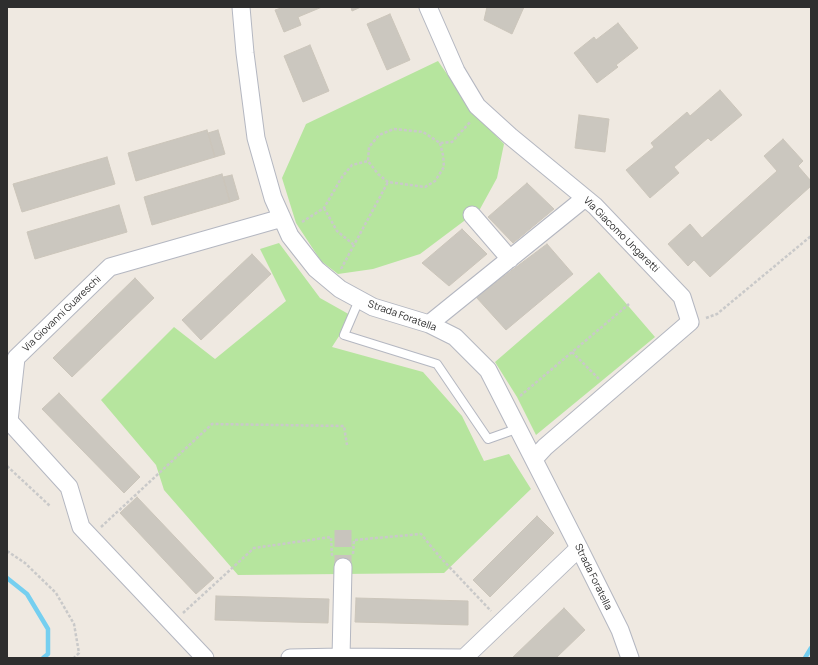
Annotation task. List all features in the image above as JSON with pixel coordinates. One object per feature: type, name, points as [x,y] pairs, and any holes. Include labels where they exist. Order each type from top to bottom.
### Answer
[{"type":"street","name":"Strada Foratella","points":[[241,7],[245,53],[256,138],[273,198],[290,236],[316,269],[340,289],[372,307],[430,324],[455,337],[488,370],[519,428],[540,453],[580,548],[620,630],[630,658]]},
{"type":"street","name":"Via Giacomo Ungaretti","points":[[428,7],[456,71],[477,106],[510,136],[600,211],[682,297],[690,322]]},
{"type":"street","points":[[430,324],[585,198]]},
{"type":"street","points":[[472,215],[510,259]]},
{"type":"street","name":"Via Giovanni Guareschi","points":[[205,658],[81,527],[69,487],[10,421],[16,358],[110,267],[284,224]]},
{"type":"street","points":[[540,453],[690,322]]},
{"type":"street","points":[[290,658],[464,658],[580,548]]},
{"type":"street","points":[[341,657],[343,567]]},
{"type":"lane","points":[[359,300],[344,335],[437,364],[488,439],[519,428]]},
{"type":"path","points":[[440,144],[452,142],[481,110]]},
{"type":"path","points":[[394,129],[423,132],[440,144],[444,155],[444,167],[435,181],[425,187],[388,182],[378,174],[368,160],[369,147],[379,135],[394,129]]},
{"type":"path","points":[[284,224],[324,208],[342,177],[352,165],[368,160]]},
{"type":"path","points":[[333,283],[388,182]]},
{"type":"path","points":[[324,208],[337,231],[354,245]]},
{"type":"path","points":[[690,322],[717,314],[811,236]]},
{"type":"path","points":[[507,406],[629,304]]},
{"type":"path","points":[[572,352],[611,390]]},
{"type":"path","points":[[91,537],[212,424],[344,426],[347,445]]},
{"type":"path","points":[[7,466],[50,506]]},
{"type":"path","points":[[354,540],[421,534],[439,556],[502,622]]},
{"type":"path","points":[[173,623],[254,548],[331,537]]},
{"type":"path","points":[[7,552],[25,563],[56,593],[74,624],[79,654],[74,658]]},
{"type":"green space","points":[[438,61],[474,113],[504,144],[497,178],[480,209],[420,254],[373,269],[338,274],[321,261],[296,223],[282,178],[306,124]]},
{"type":"green space","points":[[279,243],[320,298],[352,316],[332,347],[423,372],[462,416],[484,461],[509,454],[531,489],[444,573],[238,575],[164,490],[156,465],[101,400],[174,327],[215,359],[286,301],[260,249]]},
{"type":"green space","points":[[599,272],[655,337],[536,435],[517,397],[495,362]]},
{"type":"building","points":[[284,7],[322,7],[298,17],[301,25],[284,32],[275,10]]},
{"type":"building","points":[[351,7],[361,7],[352,11]]},
{"type":"building","points":[[487,7],[524,7],[512,34],[484,20]]},
{"type":"building","points":[[390,14],[410,60],[387,70],[367,24]]},
{"type":"building","points":[[618,23],[638,48],[616,65],[618,67],[597,83],[574,53],[594,37],[596,40]]},
{"type":"building","points":[[310,45],[329,91],[303,102],[284,56]]},
{"type":"building","points":[[720,90],[742,115],[711,141],[708,138],[674,167],[679,173],[650,198],[626,170],[654,147],[651,143],[687,112],[690,116]]},
{"type":"building","points":[[579,115],[609,119],[605,152],[575,148]]},
{"type":"building","points":[[207,130],[215,157],[136,181],[128,153]]},
{"type":"building","points":[[218,130],[225,154],[215,157],[208,133]]},
{"type":"building","points":[[783,139],[803,161],[798,166],[811,181],[811,186],[710,277],[694,260],[688,266],[668,244],[690,224],[702,238],[777,171],[764,156]]},
{"type":"building","points":[[107,157],[115,184],[22,212],[13,184]]},
{"type":"building","points":[[222,174],[230,202],[152,225],[144,197]]},
{"type":"building","points":[[232,175],[239,199],[230,202],[223,177]]},
{"type":"building","points":[[527,183],[554,209],[513,243],[488,217]]},
{"type":"building","points":[[119,205],[127,232],[35,259],[27,232]]},
{"type":"building","points":[[462,229],[487,254],[449,286],[422,263]]},
{"type":"building","points":[[547,244],[573,274],[506,330],[476,297]]},
{"type":"building","points":[[252,254],[271,274],[201,340],[182,320]]},
{"type":"building","points":[[135,278],[154,298],[72,377],[53,358]]},
{"type":"building","points":[[59,393],[140,477],[124,493],[42,409]]},
{"type":"building","points":[[137,497],[214,578],[196,594],[120,513]]},
{"type":"building","points":[[537,516],[554,533],[490,597],[473,580]]},
{"type":"building","points":[[216,596],[329,599],[328,623],[215,620]]},
{"type":"building","points":[[356,598],[468,601],[468,625],[355,622]]},
{"type":"building","points":[[564,608],[585,630],[556,658],[512,658]]},
{"type":"waterway","points":[[7,578],[27,594],[48,629],[48,654],[43,658]]},
{"type":"waterway","points":[[805,658],[811,648]]},
{"type":"tunnel","points":[[343,530],[343,567]]}]
